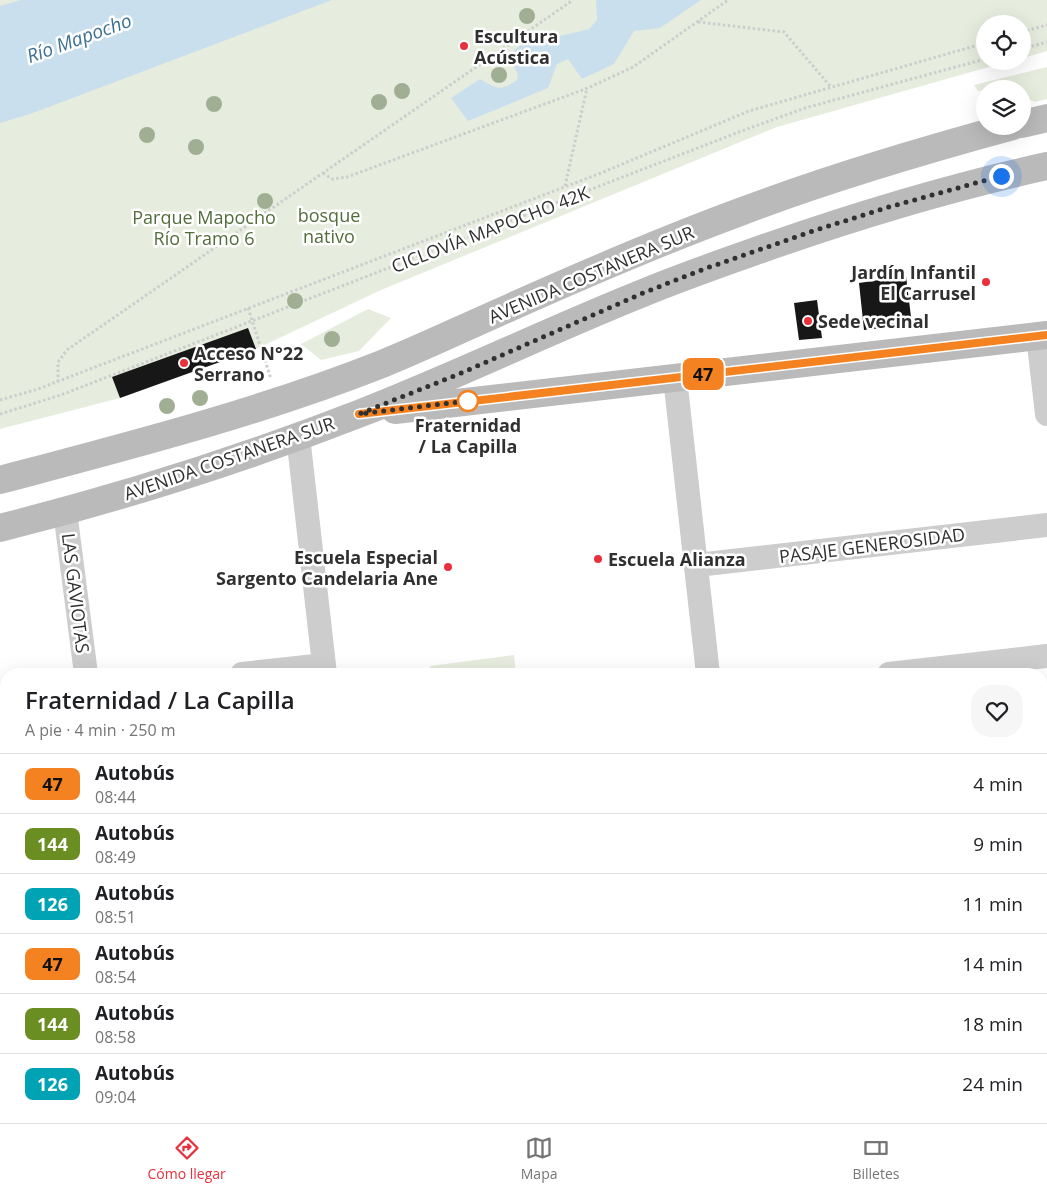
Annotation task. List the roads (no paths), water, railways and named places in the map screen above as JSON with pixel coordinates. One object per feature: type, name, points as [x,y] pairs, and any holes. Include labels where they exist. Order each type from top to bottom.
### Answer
[{"type":"street","points":[[1031,122],[1047,118]]},
{"type":"street","name":"AVENIDA COSTANERA SUR","points":[[0,480],[156,438],[315,388],[416,350],[534,297],[740,212],[897,160],[982,135]]},
{"type":"street","name":"AVENIDA COSTANERA SUR","points":[[0,528],[178,478],[359,414],[459,374],[643,293],[704,269],[816,230],[889,207],[1047,166]]},
{"type":"street","points":[[359,414],[1042,335],[1047,414]]},
{"type":"street","points":[[675,378],[707,668]]},
{"type":"street","points":[[315,388],[304,402],[299,413],[298,436],[325,668]]},
{"type":"street","name":"LAS GAVIOTAS","points":[[66,511],[85,668]]},
{"type":"street","name":"PASAJE GENEROSIDAD","points":[[696,566],[1047,525]]},
{"type":"street","points":[[942,668],[1047,656]]},
{"type":"water","name":"Río Mapocho","points":[[21,0],[332,0],[33,113],[0,123],[0,6]]},
{"type":"water","points":[[596,0],[701,0],[660,28],[634,31],[614,64],[582,79],[568,59],[557,64],[548,88],[468,121],[451,98],[480,79],[498,88],[502,88],[517,80],[518,74],[508,56],[519,46],[589,29],[597,20]]},
{"type":"place","name":"Escultura Acústica","points":[[464,46]]},
{"type":"place","name":"Jardín Infantil El Carrusel","points":[[986,282]]},
{"type":"place","name":"Sede vecinal","points":[[808,321]]},
{"type":"place","name":"Acceso N°22 Serrano","points":[[184,363]]},
{"type":"place","name":"Fraternidad / La Capilla","points":[[468,401]]},
{"type":"place","name":"Escuela Alianza","points":[[598,559]]},
{"type":"place","name":"Escuela Especial Sargento Candelaria Ane","points":[[448,567]]},
{"type":"park label","name":"bosque nativo","points":[[329,225]]},
{"type":"park label","name":"Parque Mapocho Río Tramo 6","points":[[204,227]]}]
